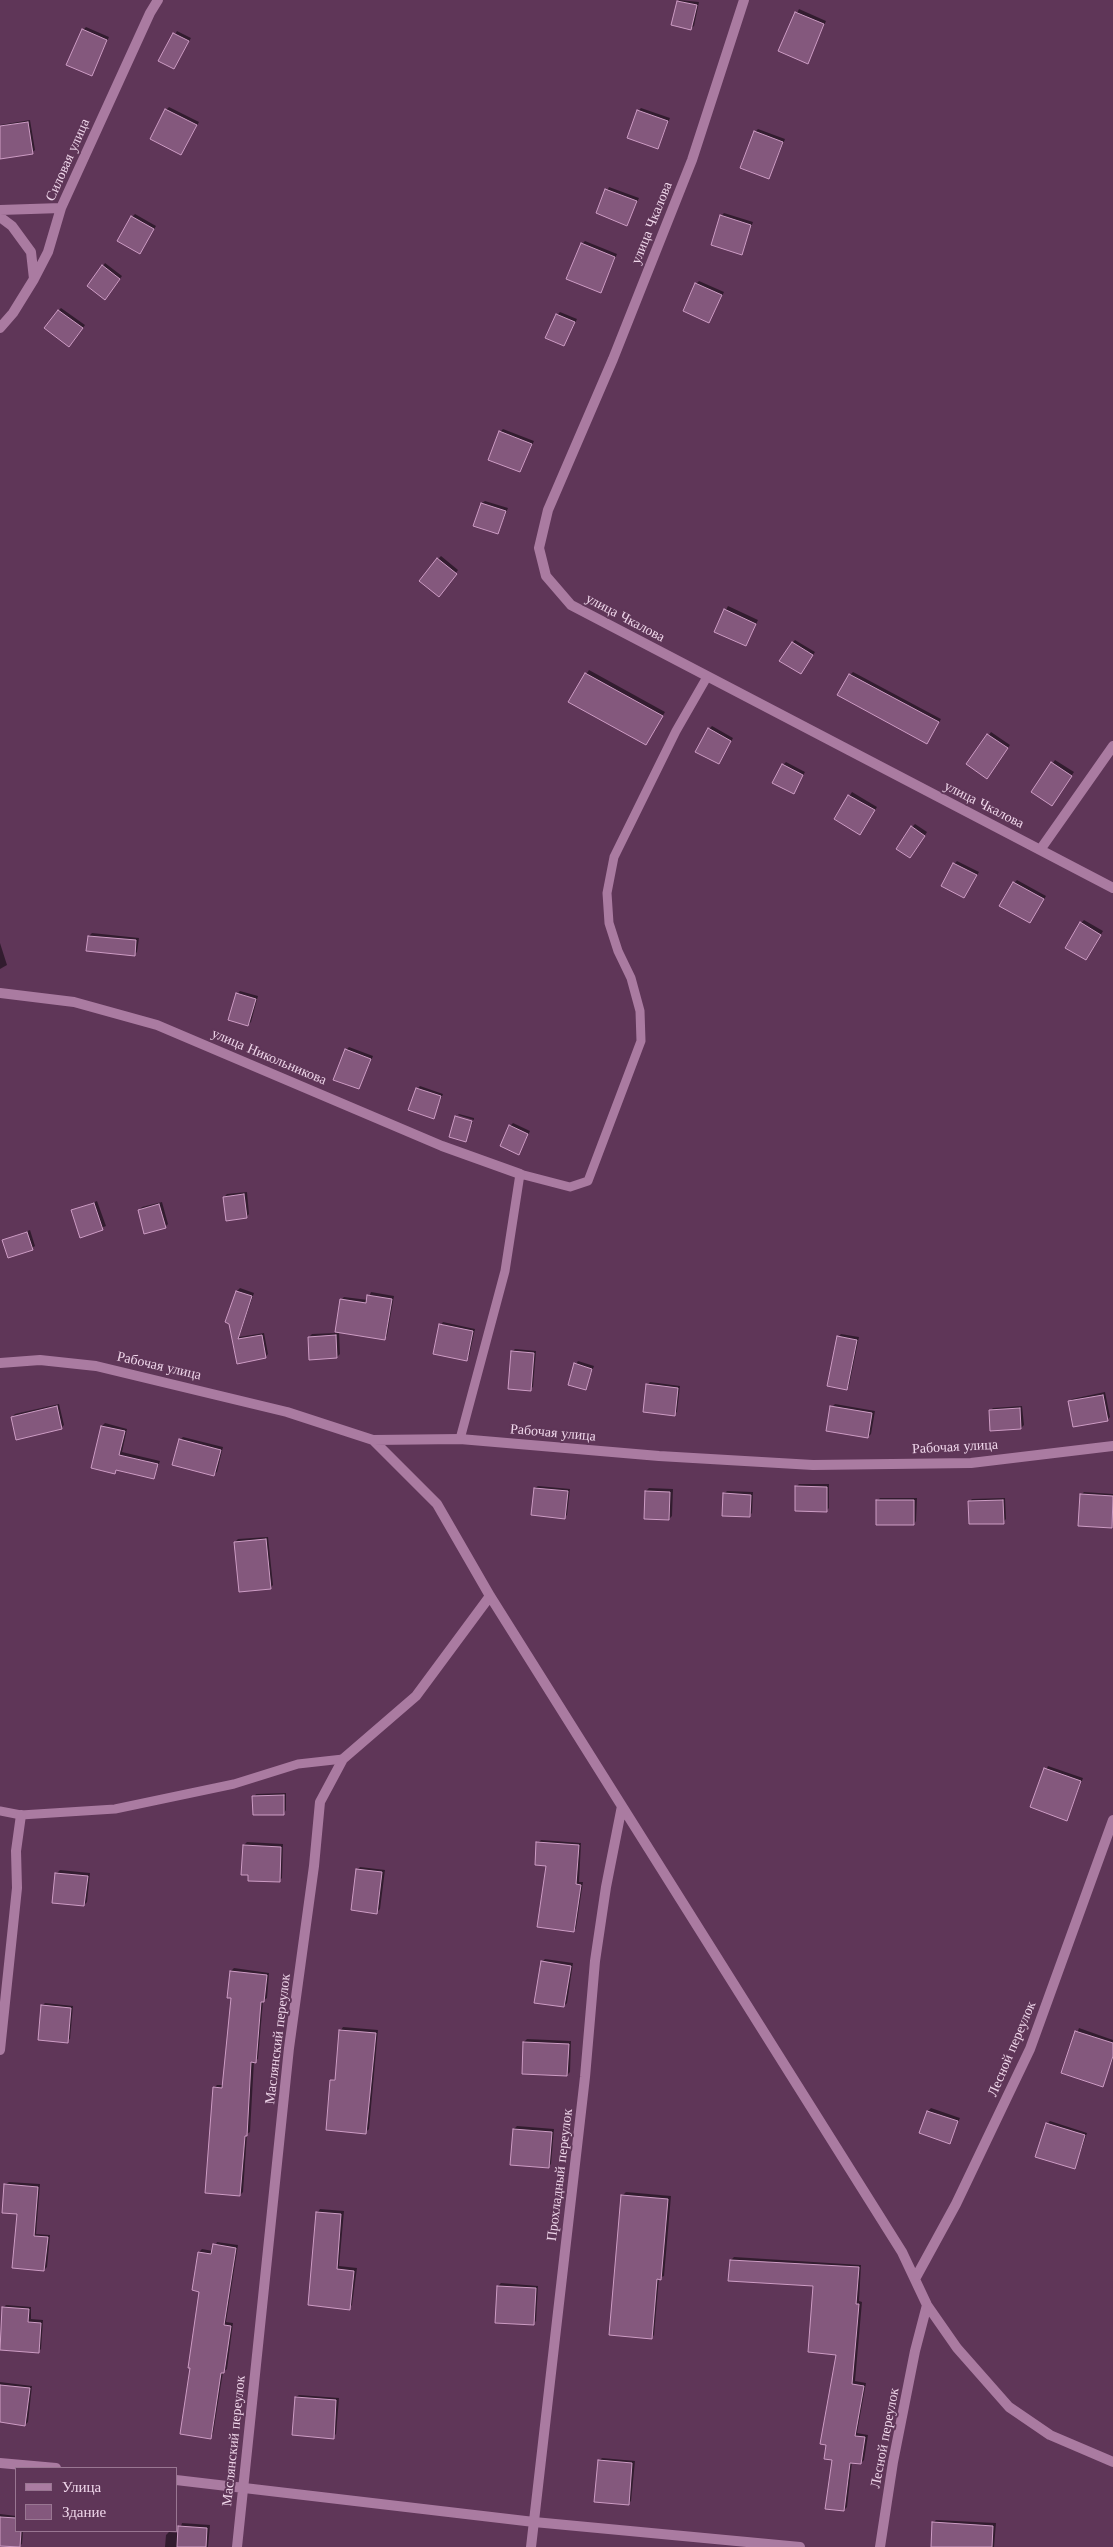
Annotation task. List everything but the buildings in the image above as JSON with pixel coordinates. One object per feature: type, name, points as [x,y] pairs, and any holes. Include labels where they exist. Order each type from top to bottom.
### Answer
[{"type":"street","name":"Силовая улица","points":[[0,328],[13,313],[48,252],[61,208],[150,13],[158,0]]},
{"type":"street","name":"улица Чкалова","points":[[744,0],[692,160],[612,359],[548,510],[539,548],[546,576],[571,605],[1113,888]]},
{"type":"street","points":[[0,210],[61,208]]},
{"type":"street","points":[[0,217],[12,226],[31,252],[34,279]]},
{"type":"street","points":[[1040,850],[1113,746]]},
{"type":"street","name":"улица Никольникова","points":[[0,993],[74,1002],[157,1025],[442,1146],[520,1174]]},
{"type":"street","name":"Рабочая улица","points":[[0,1363],[40,1360],[96,1366],[287,1412],[373,1440],[460,1439],[659,1456],[813,1465],[971,1463],[1113,1446]]},
{"type":"street","points":[[373,1440],[437,1504],[490,1596],[902,2252],[927,2305],[957,2348],[1009,2407],[1050,2435],[1113,2462]]},
{"type":"street","name":"Маслянский переулок","points":[[237,2547],[289,2048],[314,1866],[320,1802],[343,1759],[416,1696],[490,1596]]},
{"type":"street","name":"Прохладный переулок","points":[[531,2547],[585,2077],[595,1961],[606,1888],[622,1806]]},
{"type":"street","points":[[0,2050],[17,1888],[16,1851],[21,1815]]},
{"type":"street","name":"Лесной переулок","points":[[915,2279],[956,2204],[1030,2049],[1113,1820]]},
{"type":"street","name":"Лесной переулок","points":[[880,2547],[895,2452],[927,2305]]},
{"type":"street","points":[[0,2463],[45,2467]]},
{"type":"street","points":[[178,2480],[243,2486],[534,2522],[800,2547]]},
{"type":"lane","points":[[460,1439],[505,1271],[520,1174],[570,1187],[588,1181],[641,1041],[640,1011],[632,978],[618,951],[609,923],[607,893],[614,857],[676,731],[707,677]]},
{"type":"lane","points":[[0,1811],[21,1815],[115,1809],[234,1784],[298,1764],[343,1759]]}]
